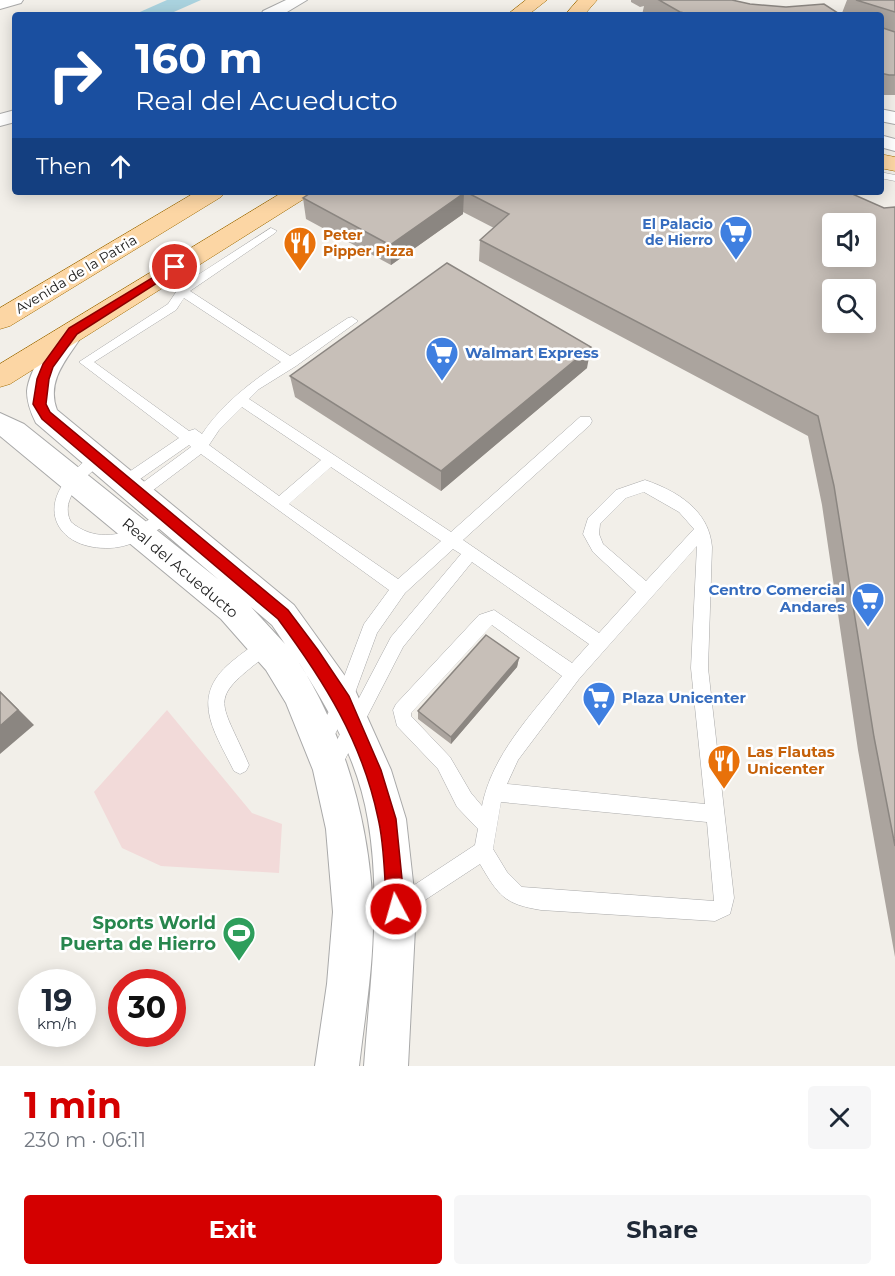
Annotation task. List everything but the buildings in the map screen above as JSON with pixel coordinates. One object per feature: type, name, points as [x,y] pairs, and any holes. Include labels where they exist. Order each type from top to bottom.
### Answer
[{"type":"main road","points":[[538,12],[560,9],[588,0]]},
{"type":"main road","name":"Avenida de la Patria","points":[[0,320],[208,195]]},
{"type":"main road","points":[[0,377],[160,276],[297,197]]},
{"type":"street","points":[[0,4],[15,0]]},
{"type":"street","points":[[275,12],[299,0]]},
{"type":"street","name":"Real del Acueducto","points":[[73,331],[47,366],[39,404],[46,416],[283,615],[313,655],[348,712],[373,770],[387,819],[396,909],[386,1066]]},
{"type":"street","name":"Real del Acueducto","points":[[0,423],[14,431],[232,609],[278,659],[300,694],[326,756],[345,829],[353,912],[348,984],[337,1066]]},
{"type":"lane","points":[[271,231],[183,290],[172,307],[85,362],[279,504],[399,588]]},
{"type":"lane","points":[[160,276],[291,363]]},
{"type":"lane","points":[[132,487],[200,447],[214,426],[240,399],[271,373],[291,363],[352,321]]},
{"type":"lane","points":[[240,399],[602,643]]},
{"type":"lane","points":[[326,756],[348,712],[370,629],[399,588],[585,421]]},
{"type":"lane","points":[[132,487],[187,437],[214,426]]},
{"type":"lane","points":[[74,481],[98,458]]},
{"type":"lane","points":[[279,504],[331,459]]},
{"type":"lane","points":[[647,591],[598,548],[591,534],[593,522],[621,494],[645,486],[671,498],[687,510],[702,530],[704,583],[700,663],[704,730],[716,814],[723,907],[715,911],[541,900],[517,896],[500,879],[483,851],[486,824],[494,792],[512,754],[573,674],[702,530]]},
{"type":"lane","points":[[138,533],[167,516]]},
{"type":"lane","points":[[326,756],[348,712],[396,642],[471,553]]},
{"type":"lane","points":[[486,824],[464,800],[444,763],[403,720],[402,710],[485,621],[494,617],[573,674]]},
{"type":"lane","points":[[240,765],[219,720],[216,701],[221,682],[266,646]]},
{"type":"lane","points":[[494,792],[716,814]]},
{"type":"lane","points":[[353,912],[396,909],[483,851]]},
{"type":"shaded area","points":[[167,710],[252,813],[282,824],[279,873],[161,866],[122,848],[94,792]]},
{"type":"water","points":[[167,0],[201,0],[174,12],[140,12]]},
{"type":"place","name":"El Palacio de Hierro","points":[[736,261]]},
{"type":"place","name":"Peter Pipper Pizza","points":[[300,272]]},
{"type":"place","name":"Walmart Express","points":[[442,382]]},
{"type":"place","name":"Centro Comercial Andares","points":[[868,628]]},
{"type":"place","name":"Plaza Unicenter","points":[[599,727]]},
{"type":"place","name":"Las Flautas Unicenter","points":[[724,790]]},
{"type":"place","name":"Sports World Puerta de Hierro","points":[[239,962]]},
{"type":"route","points":[[175,267],[73,331],[47,366],[39,404],[46,416],[283,615],[313,655],[343,701],[373,770],[387,819],[396,909]]}]
